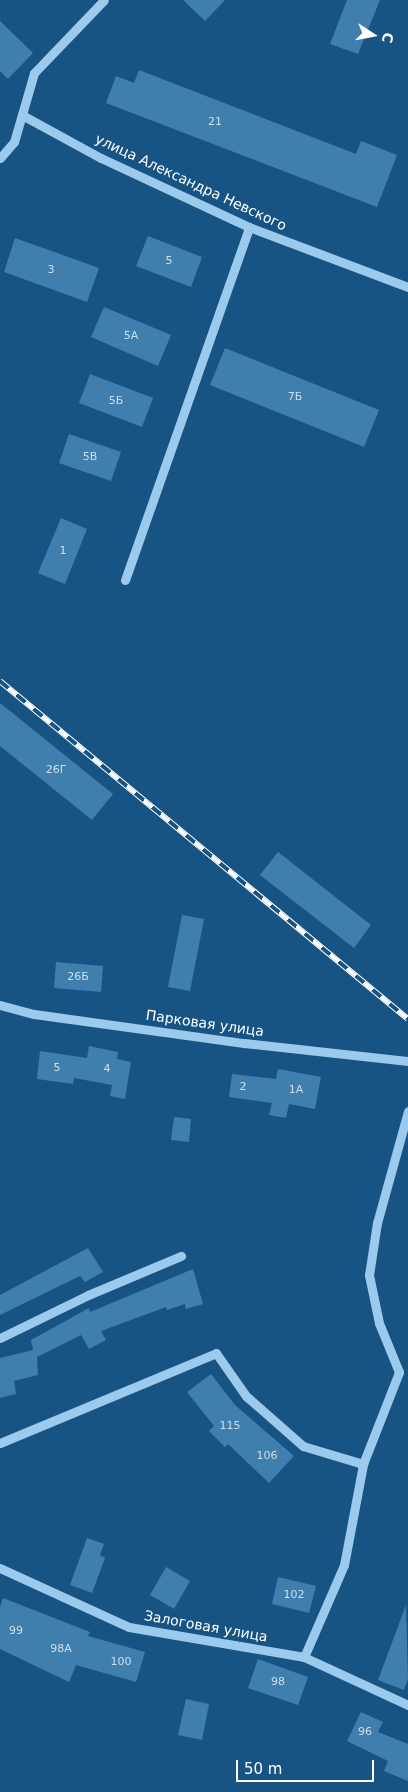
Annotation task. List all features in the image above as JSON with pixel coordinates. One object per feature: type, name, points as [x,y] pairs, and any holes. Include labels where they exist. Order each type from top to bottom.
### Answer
[{"type":"street","points":[[0,158],[14,142],[34,73],[104,0]]},
{"type":"street","name":"улица Александра Невского","points":[[22,115],[101,158],[249,227],[408,287]]},
{"type":"street","points":[[125,580],[249,227]]},
{"type":"street","name":"Парковая улица","points":[[0,1005],[34,1014],[244,1043],[408,1061]]},
{"type":"street","points":[[304,1657],[344,1565],[363,1464],[404,1372],[379,1323],[369,1275],[377,1223],[408,1111]]},
{"type":"street","points":[[0,1338],[88,1295],[181,1256]]},
{"type":"street","points":[[0,1443],[216,1353],[246,1396],[303,1446],[363,1464]]},
{"type":"street","name":"Залоговая улица","points":[[0,1568],[129,1627],[304,1657],[408,1705]]},
{"type":"building","points":[[183,0],[225,0],[205,21]]},
{"type":"building","points":[[347,0],[380,0],[358,54],[330,44]]},
{"type":"building","points":[[0,21],[33,53],[8,79],[0,71]]},
{"type":"building","points":[[139,70],[356,154],[361,141],[397,155],[377,207],[106,103],[116,76],[134,83]]},
{"type":"building","points":[[148,236],[202,257],[191,287],[136,266]]},
{"type":"building","points":[[15,238],[99,268],[87,302],[4,272]]},
{"type":"building","points":[[104,307],[171,335],[158,366],[91,337]]},
{"type":"building","points":[[225,348],[379,410],[364,447],[210,385]]},
{"type":"building","points":[[90,374],[153,398],[142,427],[79,403]]},
{"type":"building","points":[[69,434],[121,452],[111,481],[59,463]]},
{"type":"building","points":[[61,518],[87,529],[65,584],[38,573]]},
{"type":"building","points":[[0,703],[113,794],[92,820],[0,746]]},
{"type":"building","points":[[278,852],[371,925],[354,948],[260,875]]},
{"type":"building","points":[[182,915],[204,919],[190,991],[168,987]]},
{"type":"building","points":[[56,962],[103,966],[101,992],[54,988]]},
{"type":"building","points":[[89,1046],[118,1052],[117,1059],[131,1062],[125,1099],[110,1096],[112,1085],[74,1078],[73,1084],[37,1079],[40,1051],[87,1058]]},
{"type":"building","points":[[278,1069],[321,1077],[315,1109],[289,1104],[286,1118],[269,1115],[272,1103],[229,1097],[232,1074],[276,1079]]},
{"type":"building","points":[[174,1117],[191,1119],[189,1142],[171,1140]]},
{"type":"building","points":[[88,1248],[103,1272],[85,1282],[80,1276],[0,1315],[0,1295]]},
{"type":"building","points":[[193,1269],[203,1304],[186,1309],[185,1304],[167,1310],[166,1307],[101,1331],[106,1340],[89,1349],[81,1335],[37,1357],[38,1375],[14,1381],[16,1394],[0,1398],[0,1358],[33,1350],[31,1340],[89,1308],[90,1312]]},
{"type":"building","points":[[211,1374],[235,1405],[294,1456],[269,1483],[228,1444],[225,1447],[209,1431],[214,1426],[187,1392]]},
{"type":"building","points":[[87,1538],[104,1544],[100,1555],[105,1558],[92,1593],[70,1585]]},
{"type":"building","points":[[166,1567],[190,1581],[174,1609],[150,1595]]},
{"type":"building","points":[[278,1577],[316,1586],[309,1613],[272,1604]]},
{"type":"building","points":[[3,1598],[90,1632],[88,1636],[145,1652],[136,1682],[76,1665],[69,1682],[0,1649],[0,1607]]},
{"type":"building","points":[[406,1605],[408,1679],[404,1690],[378,1680]]},
{"type":"building","points":[[258,1659],[308,1677],[298,1705],[248,1688]]},
{"type":"building","points":[[186,1699],[209,1704],[202,1740],[178,1735]]},
{"type":"building","points":[[361,1712],[383,1722],[378,1732],[408,1744],[408,1781],[384,1771],[388,1761],[347,1741]]},
{"type":"railway","points":[[0,681],[408,1019]]}]
